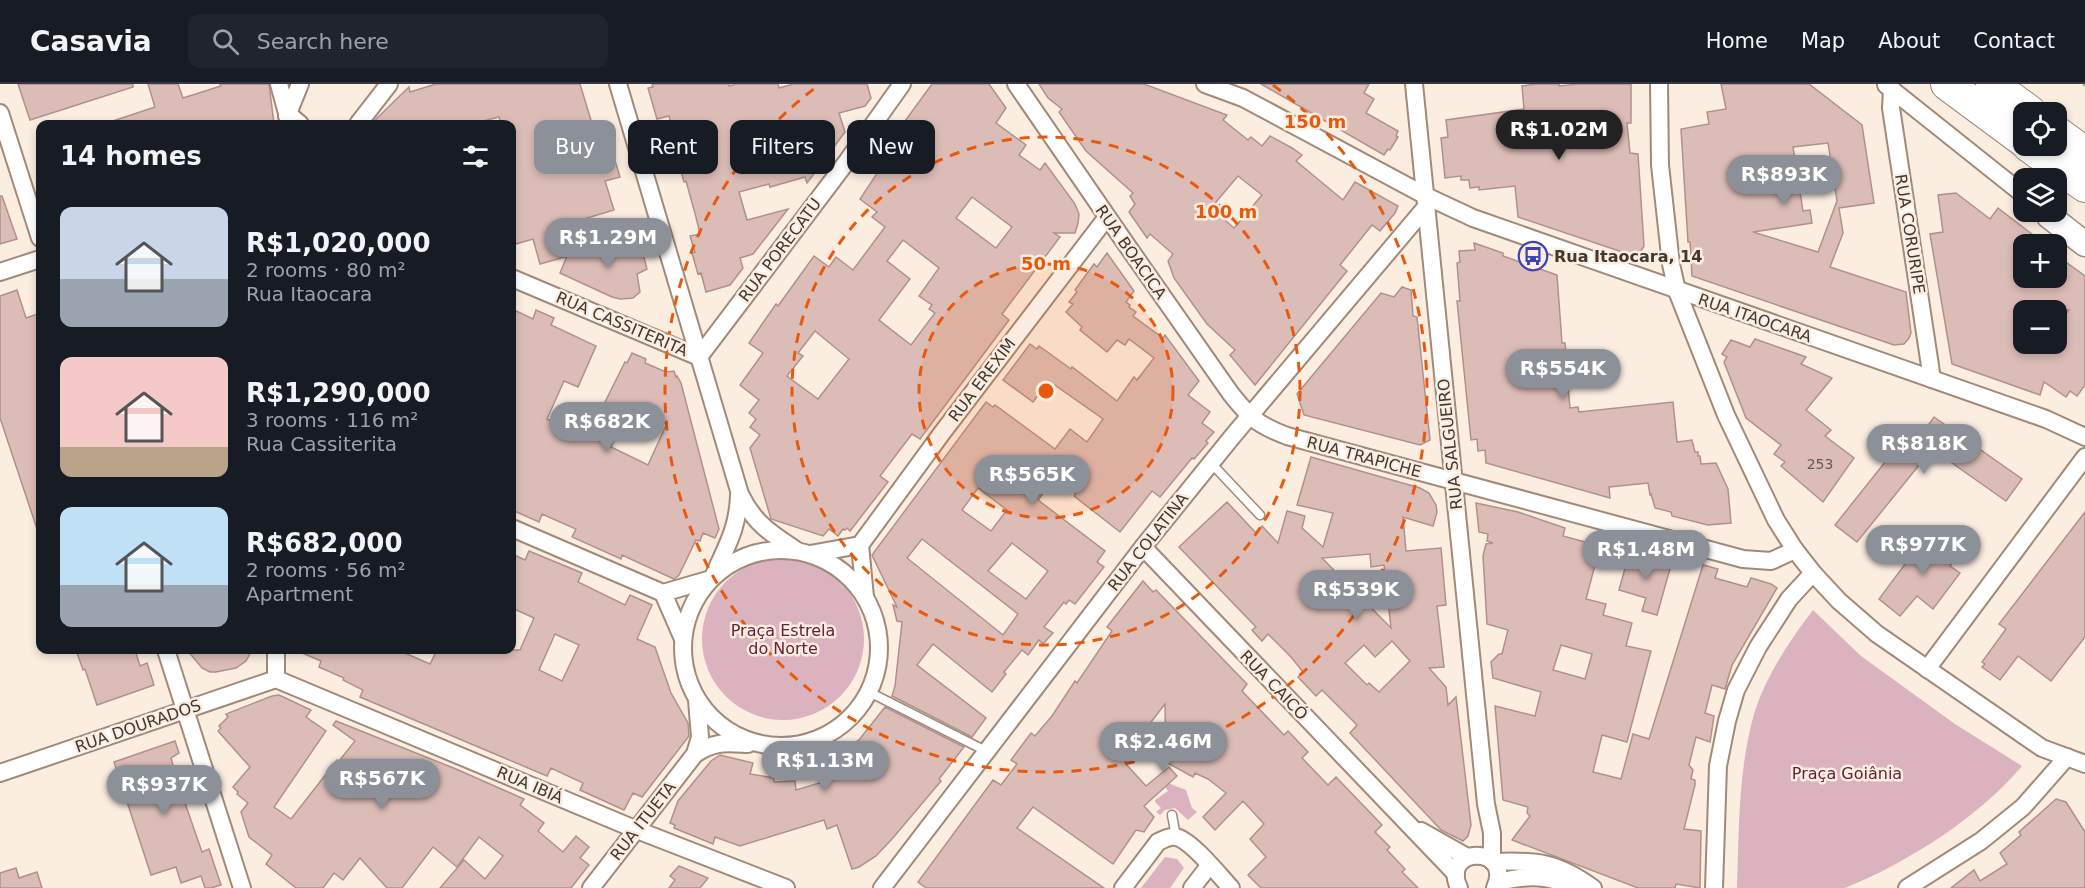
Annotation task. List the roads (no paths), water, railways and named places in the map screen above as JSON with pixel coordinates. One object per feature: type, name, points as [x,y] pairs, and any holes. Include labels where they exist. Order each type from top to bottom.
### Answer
[{"type":"highway","points":[[1947,84],[2013,133]]},
{"type":"highway","points":[[1992,84],[2016,102]]},
{"type":"highway","points":[[2067,140],[2085,153]]},
{"type":"highway","points":[[2043,156],[2085,186]]},
{"type":"main road","points":[[2056,222],[2085,244]]},
{"type":"street","points":[[279,84],[286,119]]},
{"type":"street","points":[[286,119],[300,84]]},
{"type":"street","points":[[361,120],[389,84]]},
{"type":"street","points":[[618,84],[740,494],[754,519],[765,530],[804,553],[833,565],[846,575],[865,597],[873,615],[879,646],[878,663],[869,692],[860,707],[849,719],[822,737],[790,746],[718,743],[708,745],[695,754]]},
{"type":"street","name":"RUA PORECATU","points":[[699,357],[848,160],[902,84]]},
{"type":"street","name":"RUA BOACICA","points":[[1016,84],[1107,217],[1250,417]]},
{"type":"street","name":"RUA ITAOCARA","points":[[1205,84],[1243,98],[1426,202],[2046,419],[2085,437]]},
{"type":"street","name":"RUA SALGUEIRO","points":[[1414,84],[1486,804],[1492,833],[1484,859],[1499,875],[1497,885]]},
{"type":"street","points":[[1659,84],[1660,165],[1671,264],[1677,291],[1726,415],[1776,520],[1813,573],[1839,601],[1877,634],[2042,748],[2076,761],[2085,780]]},
{"type":"street","points":[[1889,87],[2013,186]]},
{"type":"street","name":"RUA CORURIPE","points":[[1889,87],[1890,108],[1932,379]]},
{"type":"street","points":[[0,113],[36,226]]},
{"type":"street","name":"RUA COLATINA","points":[[882,888],[1143,547],[1426,202]]},
{"type":"street","name":"RUA EREXIM","points":[[860,545],[1107,217]]},
{"type":"street","points":[[0,272],[36,260]]},
{"type":"street","name":"RUA CASSITERITA","points":[[516,280],[699,357]]},
{"type":"street","name":"RUA TRAPICHE","points":[[1250,417],[1271,430],[1287,436],[1743,559],[1771,561],[1795,550]]},
{"type":"street","points":[[1927,669],[2085,458]]},
{"type":"street","points":[[740,494],[738,518],[727,548],[712,578],[693,603],[687,618],[683,640],[683,666],[696,699],[715,722],[728,732],[761,744]]},
{"type":"street","points":[[516,530],[663,593],[712,578],[725,567],[755,554],[787,550],[804,553],[860,545],[865,597]]},
{"type":"street","name":"RUA CAICÓ","points":[[1143,547],[1405,822],[1455,883]]},
{"type":"street","points":[[1714,888],[1718,766],[1736,690],[1758,647],[1789,599],[1813,573]]},
{"type":"street","points":[[663,593],[683,640]]},
{"type":"street","points":[[167,654],[242,888]]},
{"type":"street","points":[[276,654],[276,679]]},
{"type":"street","name":"RUA DOURADOS","points":[[0,773],[276,679]]},
{"type":"street","name":"RUA IBIÁ","points":[[276,679],[637,830],[786,888]]},
{"type":"street","points":[[695,754],[700,737],[696,699]]},
{"type":"street","name":"RUA ITUETA","points":[[591,888],[695,754]]},
{"type":"street","points":[[1907,888],[1981,841],[2076,761]]},
{"type":"street","name":"RUA CAICÓ","points":[[1405,822],[1484,859]]},
{"type":"street","points":[[1123,888],[1158,842],[1176,837],[1188,842],[1231,888]]},
{"type":"street","points":[[1455,883],[1457,867],[1484,859],[1538,862],[1563,869],[1593,888]]},
{"type":"street","points":[[1192,888],[1209,866]]},
{"type":"street","points":[[1497,885],[1521,877],[1537,876],[1585,888]]},
{"type":"lane","points":[[1211,463],[1260,515]]},
{"type":"lane","points":[[869,692],[986,751]]},
{"type":"lane","points":[[1172,816],[1176,837]]},
{"type":"place","name":"Rua Itaocara, 14","points":[[1533,256]]},
{"type":"park label","name":"Praça Estrela do Norte","points":[[783,639]]},
{"type":"park label","name":"Praça Goiânia","points":[[1847,773]]}]
